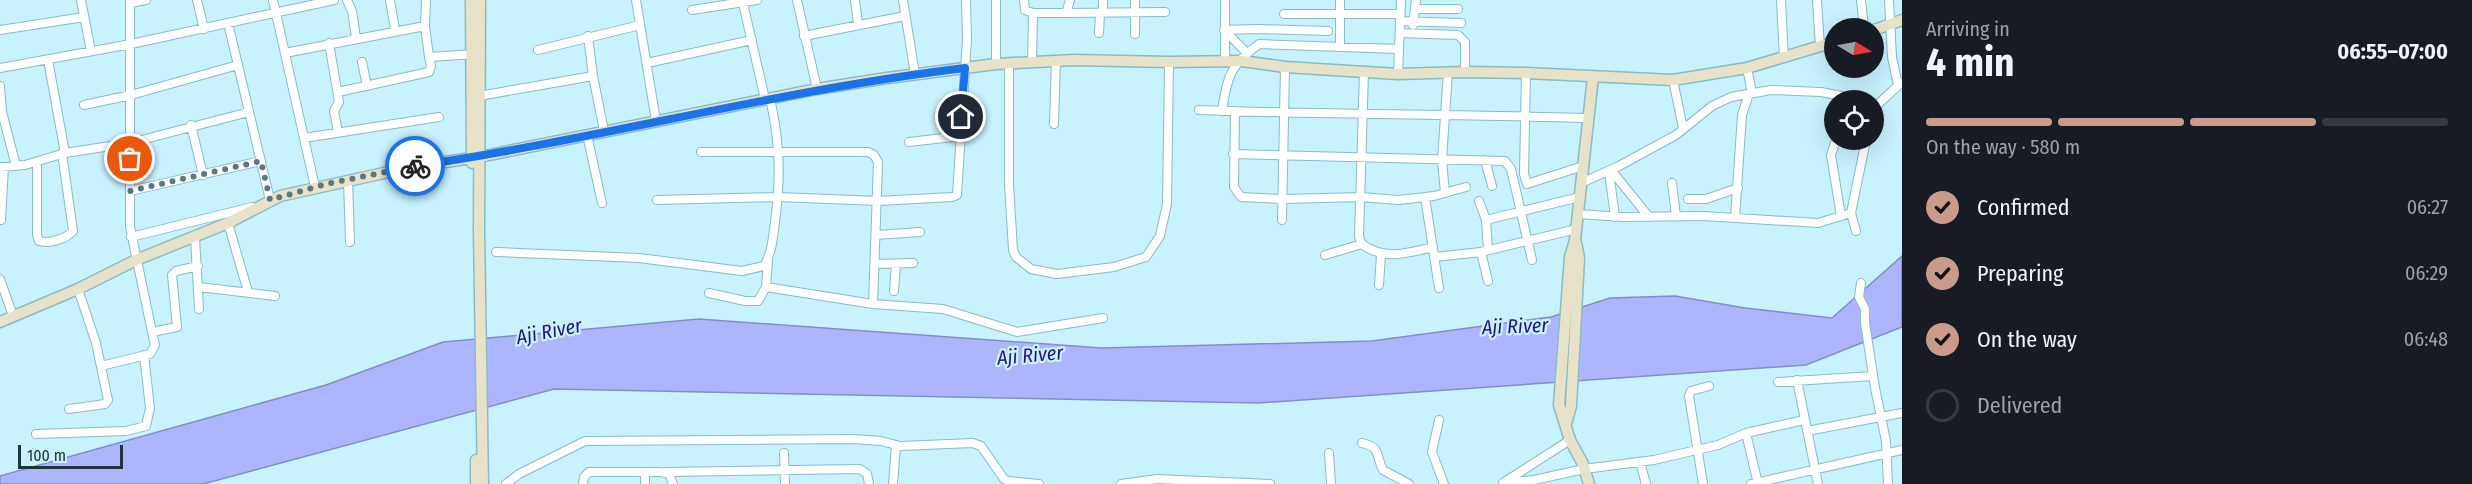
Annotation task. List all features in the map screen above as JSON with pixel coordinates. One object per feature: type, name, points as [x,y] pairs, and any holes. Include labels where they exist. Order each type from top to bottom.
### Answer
[{"type":"main road","points":[[471,0],[479,96],[476,158]]},
{"type":"main road","points":[[476,484],[479,471],[475,54],[480,0]]},
{"type":"main road","points":[[1884,27],[1902,20]]},
{"type":"main road","points":[[0,322],[78,289],[136,260],[228,223],[270,200],[315,187],[411,167],[476,158],[817,89],[915,74],[1032,61],[1174,62],[1225,61],[1244,57],[1285,68],[1398,74],[1465,72],[1593,77],[1628,76],[1673,80],[1747,68],[1824,46]]},
{"type":"main road","points":[[1589,484],[1565,427],[1570,406],[1565,391],[1576,234],[1593,77]]},
{"type":"main road","points":[[1581,469],[1582,484]]},
{"type":"main road","points":[[479,471],[483,484]]},
{"type":"street","points":[[81,0],[91,51]]},
{"type":"street","points":[[101,366],[150,354],[154,348],[131,237],[130,2],[146,0]]},
{"type":"street","points":[[197,0],[204,29]]},
{"type":"street","points":[[273,0],[315,187]]},
{"type":"street","points":[[0,68],[131,44],[334,0]]},
{"type":"street","points":[[347,0],[352,11],[356,38]]},
{"type":"street","points":[[390,0],[395,30]]},
{"type":"street","points":[[338,92],[429,72],[431,66],[425,26],[426,0]]},
{"type":"street","points":[[636,0],[656,121]]},
{"type":"street","points":[[692,10],[757,0]]},
{"type":"street","points":[[797,0],[817,89]]},
{"type":"street","points":[[855,0],[858,24]]},
{"type":"street","points":[[903,0],[915,74]]},
{"type":"street","points":[[657,200],[778,197],[878,201],[957,195],[965,68],[966,0]]},
{"type":"street","points":[[996,0],[996,64]]},
{"type":"street","points":[[1024,0],[1025,10],[1034,13],[1165,12]]},
{"type":"street","points":[[1066,13],[1070,0]]},
{"type":"street","points":[[1100,33],[1103,0]]},
{"type":"street","points":[[1135,0],[1135,34]]},
{"type":"street","points":[[1225,0],[1225,61]]},
{"type":"street","points":[[1340,0],[1340,47]]},
{"type":"street","points":[[1398,74],[1401,0]]},
{"type":"street","points":[[1781,0],[1784,58]]},
{"type":"street","points":[[1817,0],[1820,47]]},
{"type":"street","points":[[1861,0],[1863,18]]},
{"type":"street","points":[[1884,96],[1900,83],[1889,26],[1889,0]]},
{"type":"street","points":[[710,293],[751,302],[758,301],[766,287],[778,197],[779,151],[743,3]]},
{"type":"street","points":[[1413,33],[1415,4],[1458,9]]},
{"type":"street","points":[[1032,61],[1034,13]]},
{"type":"street","points":[[1284,14],[1341,14],[1400,18],[1414,22],[1461,23]]},
{"type":"street","points":[[0,30],[84,16]]},
{"type":"street","points":[[804,36],[905,16]]},
{"type":"street","points":[[228,23],[270,200]]},
{"type":"street","points":[[537,50],[639,25]]},
{"type":"street","points":[[285,53],[425,26]]},
{"type":"street","points":[[1224,30],[1328,30]]},
{"type":"street","points":[[1224,30],[1244,57]]},
{"type":"street","points":[[1400,33],[1458,35],[1465,42],[1465,72]]},
{"type":"street","points":[[588,36],[604,131]]},
{"type":"street","points":[[647,63],[752,40]]},
{"type":"street","points":[[329,43],[338,92],[339,104],[334,111],[338,132]]},
{"type":"street","points":[[1222,111],[1227,77],[1231,69],[1259,44],[1399,49]]},
{"type":"street","points":[[429,57],[475,54]]},
{"type":"street","points":[[37,162],[37,235],[39,241],[47,243],[69,236],[73,231],[64,153],[48,60]]},
{"type":"street","points":[[1054,124],[1056,60]]},
{"type":"street","points":[[362,62],[367,86]]},
{"type":"street","points":[[1009,63],[1009,184],[1013,250],[1016,257],[1031,269],[1057,274],[1114,267],[1146,257],[1160,236],[1167,204],[1174,62]]},
{"type":"street","points":[[84,105],[131,95],[238,65]]},
{"type":"street","points":[[1282,220],[1285,68]]},
{"type":"street","points":[[1735,218],[1742,115],[1750,93],[1747,68]]},
{"type":"street","points":[[1364,72],[1359,237],[1362,244],[1381,255],[1403,254],[1433,247]]},
{"type":"street","points":[[1445,193],[1442,160],[1448,72]]},
{"type":"street","points":[[1526,73],[1527,116],[1524,174],[1527,184]]},
{"type":"street","points":[[479,96],[593,76]]},
{"type":"street","points":[[1673,80],[1683,129]]},
{"type":"street","points":[[0,86],[1,112],[16,166]]},
{"type":"street","points":[[1581,183],[1610,171],[1676,135],[1712,105],[1731,97],[1771,90],[1824,93]]},
{"type":"street","points":[[1199,110],[1284,114],[1364,113],[1588,118]]},
{"type":"street","points":[[1,220],[2,167],[37,162],[64,153],[130,143],[191,125],[249,112]]},
{"type":"street","points":[[1235,112],[1234,187],[1236,193],[1241,197],[1284,199],[1361,197],[1388,200],[1425,197],[1466,187]]},
{"type":"street","points":[[304,138],[439,117]]},
{"type":"street","points":[[191,125],[203,175]]},
{"type":"street","points":[[587,135],[602,203]]},
{"type":"street","points":[[909,142],[961,136]]},
{"type":"street","points":[[1833,150],[1831,155],[1841,216]]},
{"type":"street","points":[[1856,231],[1851,213],[1863,150]]},
{"type":"street","points":[[701,152],[868,152],[874,155],[878,162],[878,201],[873,304]]},
{"type":"street","points":[[1233,154],[1283,154],[1362,159],[1499,159],[1509,165],[1532,260]]},
{"type":"street","points":[[1485,160],[1492,186]]},
{"type":"street","points":[[130,191],[261,161]]},
{"type":"street","points":[[1514,189],[1583,166]]},
{"type":"street","points":[[1610,171],[1615,217]]},
{"type":"street","points":[[1610,171],[1649,217]]},
{"type":"street","points":[[348,180],[350,242]]},
{"type":"street","points":[[1672,183],[1677,216]]},
{"type":"street","points":[[1688,199],[1706,199],[1738,188]]},
{"type":"street","points":[[1425,197],[1439,288]]},
{"type":"street","points":[[1486,220],[1580,197]]},
{"type":"street","points":[[1479,201],[1486,220],[1485,251],[1488,281]]},
{"type":"street","points":[[131,237],[257,206]]},
{"type":"street","points":[[1578,214],[1822,223],[1851,213]]},
{"type":"street","points":[[228,223],[248,292]]},
{"type":"street","points":[[876,235],[920,232]]},
{"type":"street","points":[[1435,257],[1485,251],[1576,234]]},
{"type":"street","points":[[195,237],[199,309]]},
{"type":"street","points":[[1325,255],[1362,244]]},
{"type":"street","points":[[496,252],[639,258],[742,271],[764,266],[768,260]]},
{"type":"street","points":[[1379,285],[1381,255]]},
{"type":"street","points":[[875,264],[913,264]]},
{"type":"street","points":[[894,291],[896,264]]},
{"type":"street","points":[[152,332],[177,327],[172,275],[176,271],[198,266]]},
{"type":"street","points":[[0,279],[13,316]]},
{"type":"street","points":[[1861,283],[1859,297],[1865,309],[1864,323],[1882,416],[1888,484]]},
{"type":"street","points":[[199,286],[275,296]]},
{"type":"street","points":[[766,287],[873,304],[943,309],[1017,332],[1103,318]]},
{"type":"street","points":[[69,409],[107,402],[101,366],[78,289]]},
{"type":"street","points":[[36,434],[126,431],[146,426],[150,408],[144,355]]},
{"type":"street","points":[[1778,381],[1873,376]]},
{"type":"street","points":[[1797,380],[1818,484]]},
{"type":"street","points":[[1703,484],[1689,396],[1691,391],[1709,387]]},
{"type":"street","points":[[1807,431],[1902,413]]},
{"type":"street","points":[[1439,420],[1432,452],[1444,484]]},
{"type":"street","points":[[1501,483],[1534,480],[1581,469],[1640,462],[1718,446],[1746,433],[1804,420]]},
{"type":"street","points":[[1746,433],[1755,484],[1902,450]]},
{"type":"street","points":[[506,484],[519,474],[585,441],[853,439],[881,441],[896,446],[973,442],[981,446],[1004,479],[1039,484]]},
{"type":"street","points":[[1501,483],[1570,440]]},
{"type":"street","points":[[1362,443],[1376,449],[1383,470],[1409,484]]},
{"type":"street","points":[[893,484],[896,446]]},
{"type":"street","points":[[784,453],[785,484]]},
{"type":"street","points":[[1329,453],[1331,484]]},
{"type":"street","points":[[1640,462],[1646,484]]},
{"type":"street","points":[[583,484],[584,477],[589,472],[860,470],[867,474],[869,484]]},
{"type":"street","points":[[645,472],[645,484]]},
{"type":"street","points":[[666,472],[673,484]]},
{"type":"street","points":[[1121,484],[1157,479],[1270,484]]},
{"type":"water","name":"Aji River","points":[[1902,256],[1902,327],[1806,365],[1259,403],[554,389],[203,484],[0,484],[0,476],[326,385],[443,342],[699,319],[1101,348],[1372,341],[1551,317],[1610,298],[1675,296],[1745,308],[1832,318]]},
{"type":"way so far","points":[[130,159],[130,191],[261,161],[270,200],[280,195],[326,184],[415,166]]},
{"type":"route","points":[[415,166],[479,157],[817,89],[965,68],[961,117]]}]
